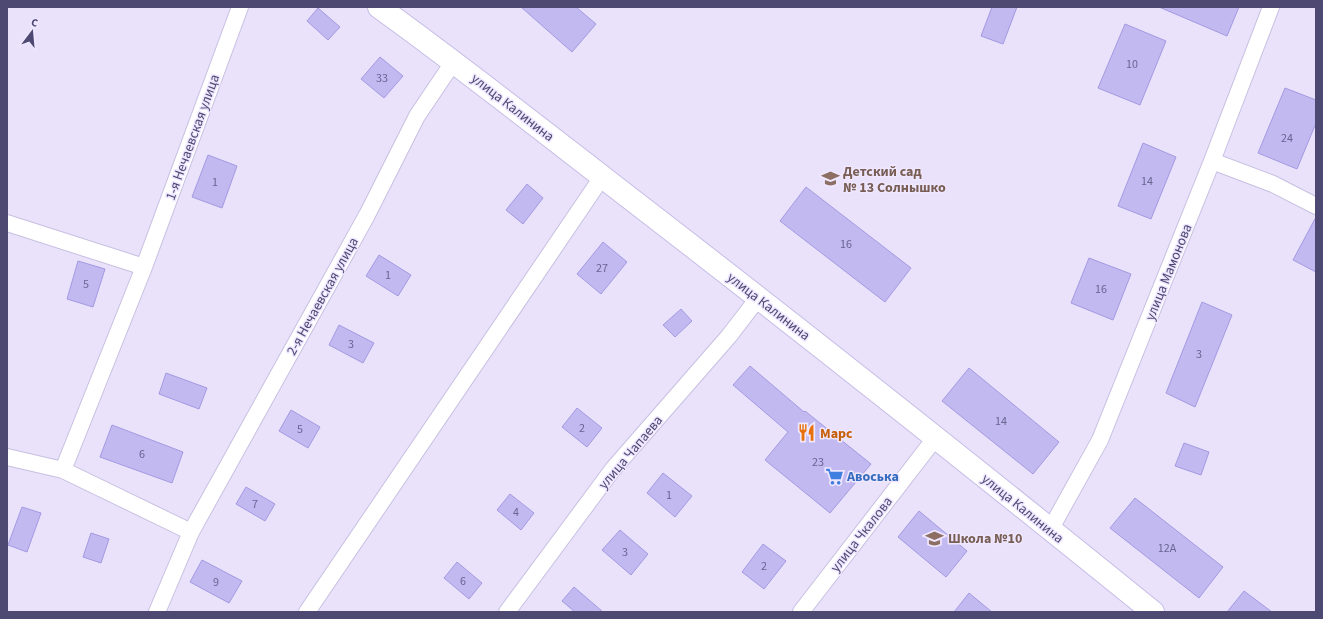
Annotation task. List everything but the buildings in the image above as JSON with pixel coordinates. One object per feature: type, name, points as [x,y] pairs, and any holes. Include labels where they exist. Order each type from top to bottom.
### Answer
[{"type":"main road","name":"улица Калинина","points":[[379,7],[454,61],[759,298],[936,437],[1153,612]]},
{"type":"street","name":"1-я Нечаевская улица","points":[[63,470],[144,267],[240,7]]},
{"type":"street","name":"улица Мамонова","points":[[1050,530],[1100,440],[1212,161],[1271,7]]},
{"type":"street","name":"2-я Нечаевская улица","points":[[157,612],[191,532],[367,215],[417,116],[454,61]]},
{"type":"street","points":[[1212,161],[1273,184],[1316,206]]},
{"type":"street","points":[[307,612],[602,176]]},
{"type":"street","points":[[7,222],[144,267]]},
{"type":"street","name":"улица Чапаева","points":[[507,612],[613,469],[729,336],[759,298]]},
{"type":"street","name":"улица Чкалова","points":[[801,612],[936,437]]},
{"type":"street","points":[[7,457],[63,470],[191,532]]},
{"type":"place","name":"Детский сад № 13 Солнышко","points":[[830,179]]},
{"type":"place","name":"Марс","points":[[807,433]]},
{"type":"place","name":"Авоська","points":[[834,476]]},
{"type":"place","name":"Школа №10","points":[[935,538]]}]
